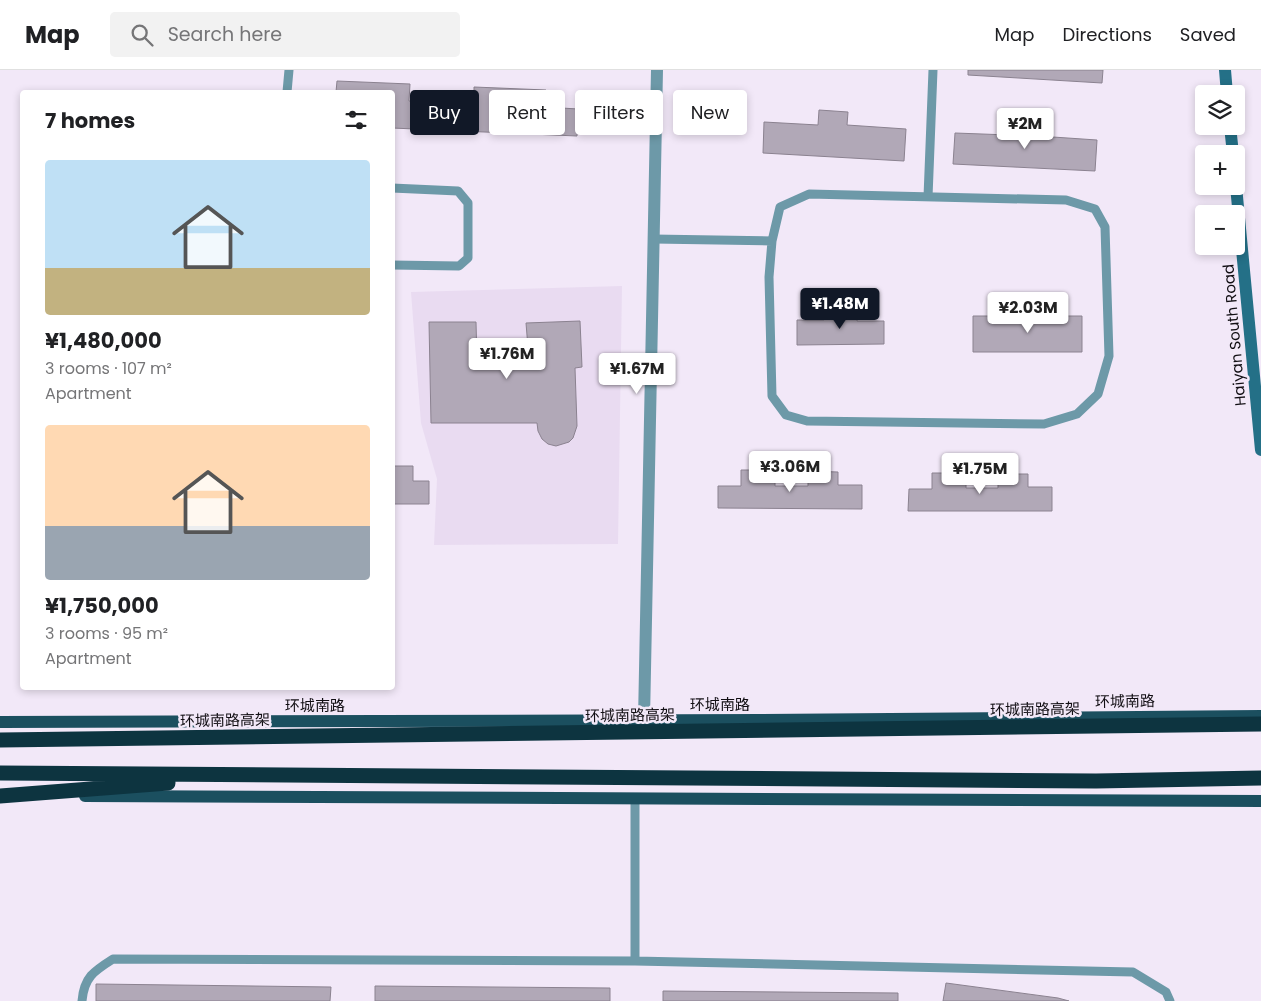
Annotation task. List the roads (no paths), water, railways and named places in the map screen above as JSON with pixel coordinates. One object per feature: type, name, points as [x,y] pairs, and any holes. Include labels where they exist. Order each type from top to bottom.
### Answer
[{"type":"highway","name":"环城南路高架","points":[[0,740],[1261,724]]},
{"type":"highway","points":[[0,772],[1086,781],[1261,778]]},
{"type":"highway","points":[[0,796],[269,775]]},
{"type":"main road","points":[[1225,70],[1226,85]]},
{"type":"main road","name":"Haiyan South Road","points":[[1237,195],[1261,450]]},
{"type":"main road","name":"环城南路","points":[[0,722],[1261,716]]},
{"type":"main road","points":[[0,796],[1261,801]]},
{"type":"street","points":[[644,720],[656,70]]},
{"type":"lane","points":[[287,90],[289,70]]},
{"type":"lane","points":[[928,196],[933,70]]},
{"type":"lane","points":[[395,188],[458,191],[468,203],[468,258],[459,266],[395,265]]},
{"type":"lane","points":[[809,194],[1066,200],[1095,209],[1105,227],[1109,356],[1098,394],[1077,414],[1044,424],[807,421],[786,415],[772,396],[770,277],[772,241],[780,207],[809,194]]},
{"type":"lane","points":[[653,239],[772,241]]},
{"type":"lane","points":[[635,798],[635,962]]},
{"type":"lane","points":[[82,1001],[83,987],[94,971],[113,959],[635,962],[1134,972],[1166,992],[1170,1001]]}]
